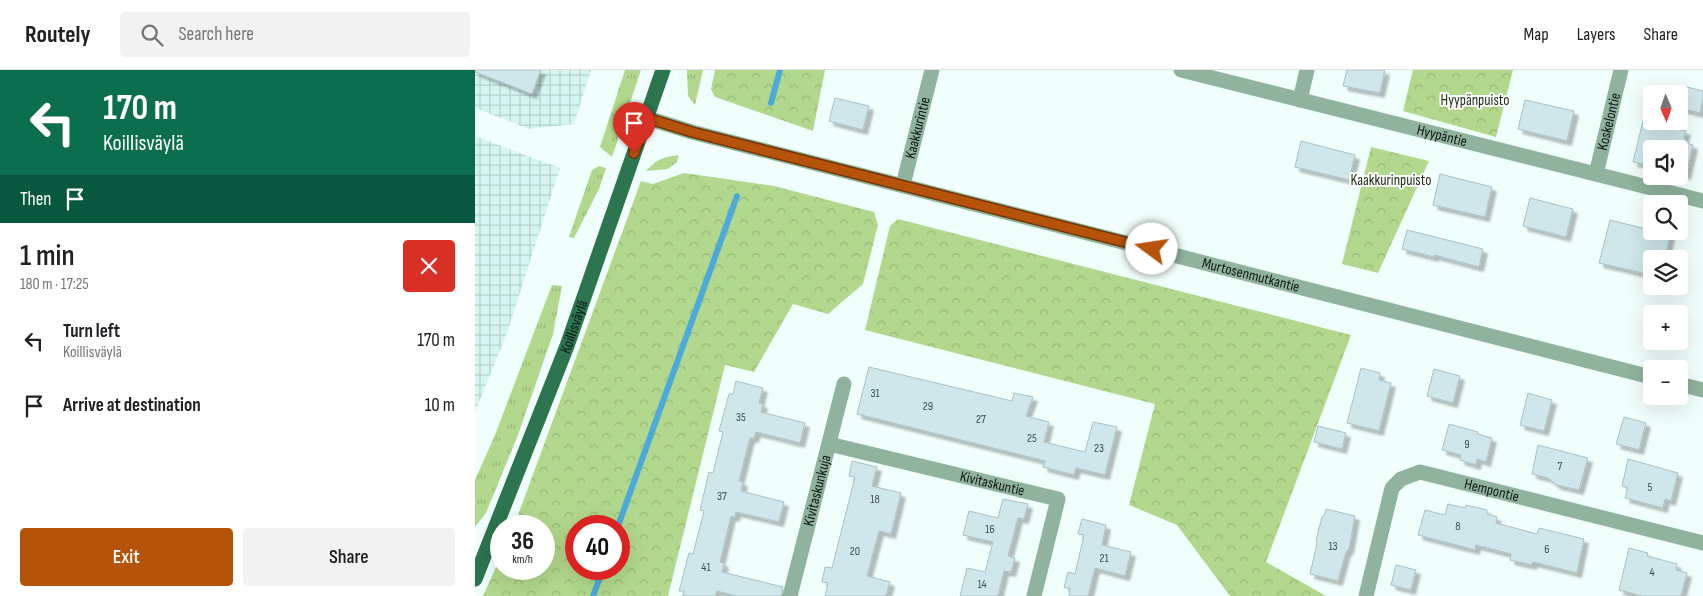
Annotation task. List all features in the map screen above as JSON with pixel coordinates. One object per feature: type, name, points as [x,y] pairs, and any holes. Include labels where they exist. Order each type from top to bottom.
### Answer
[{"type":"main road","name":"Koillisväylä","points":[[475,578],[567,346],[663,70]]},
{"type":"street","name":"Kaakkurintie","points":[[903,185],[932,70]]},
{"type":"street","name":"Hyypäntie","points":[[1181,70],[1703,200]]},
{"type":"street","points":[[1300,100],[1307,70]]},
{"type":"street","name":"Koskelontie","points":[[1596,174],[1621,70]]},
{"type":"street","name":"Murtosenmutkantie","points":[[647,118],[692,132],[1643,375]]},
{"type":"street","name":"Kivitaskunkuja","points":[[790,596],[844,384]]},
{"type":"street","points":[[1688,386],[1703,390]]},
{"type":"street","name":"Kivitaskuntie","points":[[829,444],[1058,499],[1033,596]]},
{"type":"street","name":"Hempontie","points":[[1365,596],[1392,488],[1401,479],[1420,472],[1703,543]]},
{"type":"shaded area","points":[[475,70],[591,70],[574,124],[529,129],[475,108]]},
{"type":"shaded area","points":[[475,136],[560,168],[507,333],[475,412]]},
{"type":"green space","points":[[625,70],[641,70],[612,157],[600,147]]},
{"type":"green space","points":[[687,70],[703,70],[695,105],[688,96]]},
{"type":"green space","points":[[715,70],[825,70],[813,131],[715,97],[711,89]]},
{"type":"green space","name":"Hyypänpuisto","points":[[1413,70],[1513,70],[1496,137],[1403,111]]},
{"type":"green space","name":"Kaakkurinpuisto","points":[[1371,147],[1429,161],[1378,273],[1342,264]]},
{"type":"green space","points":[[679,155],[677,162],[668,169],[646,171],[661,159]]},
{"type":"green space","points":[[599,166],[606,168],[599,189],[574,238],[569,237],[592,170]]},
{"type":"green space","points":[[684,173],[774,186],[874,212],[878,225],[863,284],[828,314],[793,304],[754,372],[725,365],[668,596],[483,596],[490,580],[555,580],[555,515],[518,515],[641,181],[653,184]]},
{"type":"green space","points":[[898,219],[1351,335],[1266,562],[1326,596],[1230,596],[1177,525],[1129,505],[1155,404],[865,330],[890,226]]},
{"type":"green space","points":[[552,285],[562,286],[553,334],[518,435],[486,513],[475,527],[475,480],[495,435]]},
{"type":"building","points":[[475,70],[541,70],[532,94],[475,72]]},
{"type":"building","points":[[1347,70],[1385,70],[1380,93],[1343,86]]},
{"type":"building","points":[[1688,87],[1703,91],[1700,113],[1688,110]]},
{"type":"building","points":[[835,98],[869,106],[863,130],[829,121]]},
{"type":"building","points":[[1525,100],[1574,111],[1567,141],[1518,129]]},
{"type":"building","points":[[1643,121],[1643,130],[1686,131],[1684,140],[1643,140],[1643,164],[1633,162]]},
{"type":"building","points":[[1301,141],[1355,155],[1349,180],[1295,167]]},
{"type":"building","points":[[1688,144],[1693,145],[1688,166]]},
{"type":"building","points":[[1440,174],[1492,187],[1485,217],[1433,205]]},
{"type":"building","points":[[1530,198],[1573,209],[1566,237],[1523,226]]},
{"type":"building","points":[[1610,220],[1643,228],[1643,240],[1669,240],[1667,250],[1643,250],[1643,273],[1599,263]]},
{"type":"building","points":[[1407,230],[1483,249],[1479,267],[1402,249]]},
{"type":"building","points":[[869,367],[1012,401],[1014,393],[1033,397],[1026,416],[1049,422],[1044,442],[1085,452],[1093,422],[1117,427],[1105,475],[1076,468],[1074,475],[1043,467],[1045,461],[857,414]]},
{"type":"building","points":[[1361,368],[1380,373],[1379,380],[1391,383],[1379,431],[1347,423]]},
{"type":"building","points":[[1434,369],[1460,376],[1453,403],[1427,396]]},
{"type":"building","points":[[736,381],[763,388],[759,403],[763,404],[761,412],[805,423],[800,443],[756,432],[754,438],[750,438],[739,481],[743,482],[741,491],[784,502],[779,522],[736,512],[735,517],[731,516],[720,562],[724,563],[722,572],[783,587],[781,596],[736,596],[717,591],[715,596],[683,596],[684,591],[679,591],[689,553],[693,554],[704,511],[700,510],[709,472],[713,473],[723,432],[719,431],[729,394],[733,394]]},
{"type":"building","points":[[1528,393],[1552,400],[1544,431],[1520,425]]},
{"type":"building","points":[[1624,417],[1646,423],[1639,450],[1616,444]]},
{"type":"building","points":[[1449,424],[1492,438],[1486,462],[1477,459],[1476,465],[1460,460],[1461,455],[1442,450]]},
{"type":"building","points":[[1318,426],[1346,433],[1342,449],[1314,442]]},
{"type":"building","points":[[1538,445],[1588,458],[1579,490],[1557,485],[1548,478],[1532,474]]},
{"type":"building","points":[[1628,459],[1678,473],[1671,501],[1665,499],[1663,508],[1625,498],[1628,488],[1622,486]]},
{"type":"building","points":[[852,461],[877,467],[872,486],[901,493],[891,534],[879,531],[867,576],[890,582],[886,596],[825,596],[828,583],[822,582],[825,567],[832,568],[855,477],[849,476]]},
{"type":"building","points":[[1003,499],[1028,504],[1024,519],[1018,518],[1008,556],[1015,558],[1011,572],[1004,571],[998,596],[960,596],[967,568],[985,572],[993,542],[963,535],[969,511],[998,518]]},
{"type":"building","points":[[1448,504],[1465,508],[1466,505],[1487,510],[1487,514],[1497,517],[1496,523],[1537,534],[1539,528],[1584,539],[1577,573],[1533,562],[1532,565],[1510,560],[1511,554],[1476,545],[1475,550],[1418,535],[1425,510],[1445,515]]},
{"type":"building","points":[[1326,509],[1355,516],[1349,549],[1346,552],[1338,581],[1310,574],[1317,543],[1316,540]]},
{"type":"building","points":[[1082,519],[1106,525],[1102,545],[1131,552],[1125,576],[1095,568],[1088,596],[1069,596],[1070,589],[1064,587],[1068,572],[1075,574],[1084,535],[1078,534]]},
{"type":"building","points":[[1629,548],[1648,553],[1647,556],[1677,564],[1676,570],[1687,573],[1681,596],[1642,596],[1619,590]]},
{"type":"building","points":[[1396,565],[1416,570],[1411,590],[1391,585]]},
{"type":"waterway","points":[[771,103],[780,70]]},
{"type":"waterway","points":[[622,515],[737,196]]},
{"type":"waterway","points":[[593,596],[599,580]]},
{"type":"route","points":[[634,153],[647,118],[692,132],[1152,249]]}]
